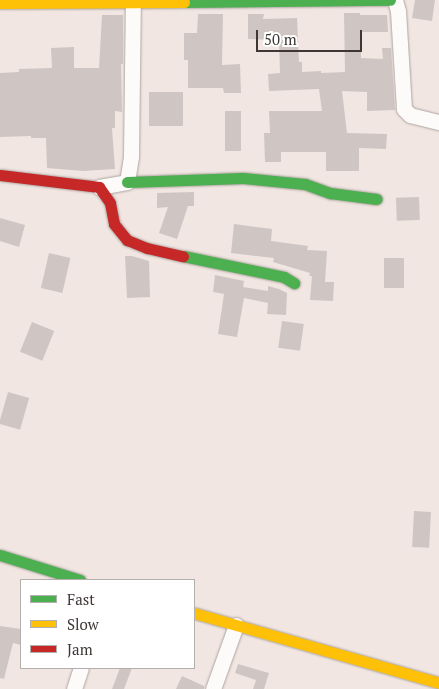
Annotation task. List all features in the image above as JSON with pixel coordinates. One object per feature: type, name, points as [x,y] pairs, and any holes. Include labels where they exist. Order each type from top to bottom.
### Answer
[{"type":"street","points":[[0,3],[390,0]]},
{"type":"street","points":[[394,0],[398,11],[404,109],[410,115],[439,122]]},
{"type":"street","points":[[127,182],[132,156],[133,3]]},
{"type":"street","points":[[0,175],[99,186],[127,182],[243,178],[305,184],[330,193],[377,199]]},
{"type":"street","points":[[99,186],[110,203],[114,224],[127,240],[147,248],[284,278],[294,284]]},
{"type":"street","points":[[0,555],[77,579]]},
{"type":"street","points":[[195,613],[439,683]]},
{"type":"street","points":[[213,689],[236,625]]},
{"type":"street","points":[[74,689],[81,669]]},
{"type":"building","points":[[415,0],[435,0],[432,21],[412,18]]},
{"type":"building","points":[[344,13],[387,15],[388,32],[361,32],[361,58],[383,59],[382,48],[391,48],[395,110],[367,111],[367,92],[342,91],[347,133],[387,134],[386,149],[359,148],[359,171],[326,171],[326,152],[281,152],[281,162],[265,162],[264,133],[270,133],[269,111],[322,111],[319,89],[269,91],[268,74],[280,73],[279,40],[248,39],[248,14],[264,14],[263,19],[297,18],[299,62],[302,62],[302,72],[321,71],[321,73],[345,72]]},
{"type":"building","points":[[198,14],[223,14],[222,65],[240,64],[241,93],[224,93],[223,88],[188,88],[188,60],[184,60],[184,33],[197,33]]},
{"type":"building","points":[[102,15],[123,15],[122,112],[115,111],[115,128],[112,128],[115,169],[83,171],[47,168],[46,138],[31,138],[31,136],[0,137],[0,73],[19,72],[19,69],[52,68],[51,48],[74,47],[74,68],[99,68]]},
{"type":"building","points":[[149,92],[183,92],[183,126],[149,126]]},
{"type":"building","points":[[225,111],[241,111],[241,151],[225,151]]},
{"type":"building","points":[[194,192],[194,206],[188,206],[177,239],[159,233],[168,207],[157,208],[157,193]]},
{"type":"building","points":[[419,197],[420,220],[397,221],[396,198]]},
{"type":"building","points":[[0,218],[25,225],[19,247],[0,241]]},
{"type":"building","points":[[234,224],[272,229],[271,241],[308,246],[307,250],[327,251],[325,282],[334,282],[333,301],[310,300],[312,276],[309,276],[310,273],[273,262],[274,258],[231,253]]},
{"type":"building","points":[[49,253],[70,258],[62,293],[41,288]]},
{"type":"building","points":[[125,256],[149,261],[150,297],[127,298]]},
{"type":"building","points":[[384,258],[404,258],[404,288],[384,288]]},
{"type":"building","points":[[215,275],[244,281],[243,287],[268,291],[268,286],[287,293],[286,315],[267,314],[268,303],[244,298],[237,337],[218,334],[224,294],[213,292]]},
{"type":"building","points":[[282,321],[304,324],[300,351],[278,348]]},
{"type":"building","points":[[32,322],[54,331],[42,361],[20,352]]},
{"type":"building","points":[[8,392],[29,398],[20,430],[0,424]]},
{"type":"building","points":[[414,511],[431,512],[429,548],[412,547]]},
{"type":"building","points":[[0,626],[20,629],[20,645],[13,643],[4,679],[0,678]]},
{"type":"building","points":[[238,664],[269,673],[264,689],[253,689],[256,680],[235,673]]},
{"type":"building","points":[[120,669],[132,669],[124,689],[112,689]]},
{"type":"building","points":[[182,676],[204,686],[204,689],[176,689]]},
{"type":"traffic: fast","points":[[184,2],[390,0]]},
{"type":"traffic: fast","points":[[127,182],[243,178],[305,184],[330,193],[377,199]]},
{"type":"traffic: fast","points":[[183,256],[284,277],[294,283]]},
{"type":"traffic: fast","points":[[0,555],[77,579]]},
{"type":"traffic: slow","points":[[0,3],[184,2]]},
{"type":"traffic: slow","points":[[195,613],[439,683]]},
{"type":"traffic: jam","points":[[0,175],[99,187],[110,203],[114,224],[127,240],[147,248],[183,256]]}]
